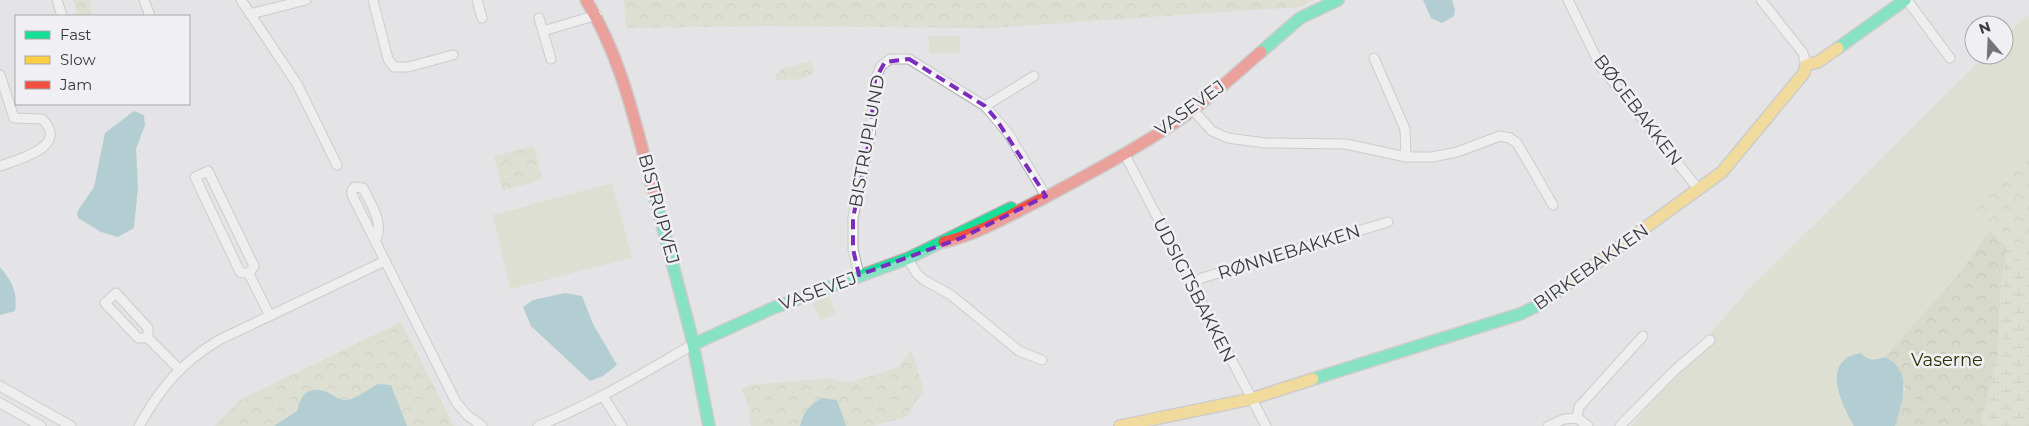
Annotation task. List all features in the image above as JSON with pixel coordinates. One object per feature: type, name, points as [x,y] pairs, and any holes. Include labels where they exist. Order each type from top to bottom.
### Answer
[{"type":"street","points":[[57,0],[62,15]]},
{"type":"street","points":[[144,0],[150,15]]},
{"type":"street","points":[[241,0],[297,84],[337,164]]},
{"type":"street","points":[[250,14],[306,0]]},
{"type":"street","points":[[373,0],[388,60],[394,67],[408,67],[453,56]]},
{"type":"street","points":[[477,0],[482,18]]},
{"type":"street","name":"BISTRUPVEJ","points":[[586,0],[597,15],[617,59],[694,344],[709,426]]},
{"type":"street","name":"VASEVEJ","points":[[694,344],[751,316],[908,258],[944,242],[959,231],[991,215],[1032,202],[1087,175],[1193,110],[1300,18],[1338,0]]},
{"type":"street","name":"BØGEBAKKEN","points":[[1568,0],[1602,67],[1699,190]]},
{"type":"street","points":[[1761,0],[1803,53],[1806,64],[1818,62],[1906,0],[1950,58]]},
{"type":"street","points":[[543,31],[597,15]]},
{"type":"street","points":[[540,18],[551,59]]},
{"type":"street","name":"BISTRUPLUND","points":[[859,275],[853,249],[853,218],[870,137],[874,80],[881,66],[890,59],[909,58],[985,106],[1008,133],[1046,196]]},
{"type":"street","points":[[1374,58],[1405,129],[1406,157]]},
{"type":"street","name":"BIRKEBAKKEN","points":[[1120,426],[1143,424],[1250,399],[1520,314],[1539,305],[1722,172],[1804,73],[1806,64]]},
{"type":"street","points":[[985,106],[1034,76]]},
{"type":"street","points":[[0,166],[42,148],[50,141],[51,134],[50,126],[42,119],[14,118],[1,79]]},
{"type":"street","points":[[1193,110],[1212,132],[1228,138],[1265,143],[1346,144],[1406,157],[1432,157],[1457,152],[1500,136],[1510,138],[1517,143],[1553,205]]},
{"type":"street","name":"UDSIGTSBAKKEN","points":[[1124,153],[1250,399],[1266,426]]},
{"type":"street","points":[[208,171],[254,266],[249,274],[240,272],[195,177],[208,171]]},
{"type":"street","points":[[375,241],[379,235],[379,224],[363,188],[355,187],[352,190],[352,196],[456,402],[467,415],[482,426]]},
{"type":"street","name":"RØNNEBAKKEN","points":[[1191,284],[1202,278],[1388,222]]},
{"type":"street","points":[[908,258],[917,274],[924,280],[951,295],[1019,351],[1042,360]]},
{"type":"street","points":[[139,426],[155,398],[179,369],[219,340],[385,262]]},
{"type":"street","points":[[249,274],[270,316]]},
{"type":"street","points":[[148,338],[148,328],[116,293],[105,304],[138,338],[148,338],[179,369]]},
{"type":"street","points":[[1577,418],[1579,407],[1643,336]]},
{"type":"street","points":[[1620,426],[1646,398],[1710,340]]},
{"type":"street","points":[[538,426],[650,372],[694,344]]},
{"type":"street","points":[[0,386],[71,426]]},
{"type":"street","points":[[603,396],[622,426]]},
{"type":"street","points":[[0,403],[41,426]]},
{"type":"street","points":[[1548,426],[1564,420],[1577,418],[1588,426]]},
{"type":"highlighted area","points":[[909,59],[985,106],[996,119],[1046,196],[961,238],[859,275],[853,249],[853,218],[870,137],[875,80],[885,62]]},
{"type":"green space","points":[[74,0],[89,0],[92,15],[76,15]]},
{"type":"green space","points":[[624,0],[1314,0],[1299,7],[991,28],[766,26],[626,28]]},
{"type":"green space","points":[[2027,15],[2029,18],[2029,174],[1963,269],[1885,357],[1874,360],[1866,358],[1838,385],[1854,426],[1631,426],[1747,291],[1976,65],[2014,65],[2014,27]]},
{"type":"green space","points":[[929,36],[959,36],[960,53],[929,53]]},
{"type":"green space","points":[[811,61],[814,71],[811,75],[802,79],[777,81],[775,74],[780,73],[779,69]]},
{"type":"green space","points":[[534,146],[542,179],[503,191],[494,156]]},
{"type":"green space","points":[[2029,155],[2029,269],[1968,209]]},
{"type":"green space","name":"Vaserne","points":[[2029,174],[2011,227],[2001,283],[1998,354],[1980,426],[1895,426],[1905,387],[1891,360],[1885,357],[1963,269]]},
{"type":"green space","points":[[612,183],[632,258],[510,289],[493,215]]},
{"type":"green space","points":[[2029,191],[2029,426],[1980,426],[1998,354],[2001,283],[2011,227]]},
{"type":"green space","points":[[829,296],[836,314],[821,320],[812,303]]},
{"type":"green space","points":[[401,322],[454,426],[214,426],[240,400]]},
{"type":"green space","points":[[911,350],[924,390],[906,417],[874,426],[751,426],[747,400],[741,389],[751,385],[829,378],[848,383],[899,367]]},
{"type":"water","points":[[1423,0],[1452,0],[1455,10],[1454,16],[1442,23],[1431,18]]},
{"type":"water","points":[[134,111],[144,115],[145,125],[136,149],[138,187],[134,228],[118,237],[101,232],[78,218],[77,212],[94,187],[105,133]]},
{"type":"water","points":[[0,267],[8,277],[13,288],[16,305],[15,311],[0,315]]},
{"type":"water","points":[[565,293],[582,296],[593,324],[617,365],[603,376],[590,381],[531,326],[523,307],[533,300]]},
{"type":"water","points":[[1861,353],[1872,360],[1885,357],[1900,370],[1904,388],[1895,426],[1854,426],[1846,410],[1838,391],[1837,372],[1847,358]]},
{"type":"water","points":[[378,384],[391,385],[407,426],[274,426],[297,411],[302,397],[309,391],[324,391],[346,400],[358,396]]},
{"type":"water","points":[[822,398],[837,400],[846,426],[800,426],[803,416],[808,409]]},
{"type":"traffic: fast","points":[[1261,52],[1300,18],[1338,0]]},
{"type":"traffic: fast","points":[[1838,48],[1905,0]]},
{"type":"traffic: fast","points":[[654,194],[691,334],[709,426]]},
{"type":"traffic: fast","points":[[694,344],[773,308],[909,258],[1011,208]]},
{"type":"traffic: fast","points":[[1313,379],[1520,314],[1539,305],[1562,288]]},
{"type":"traffic: slow","points":[[1562,288],[1722,172],[1804,73],[1806,65],[1818,62],[1838,48]]},
{"type":"traffic: slow","points":[[1120,426],[1251,399],[1313,379]]},
{"type":"traffic: jam","points":[[586,0],[610,46],[619,70],[654,194]]},
{"type":"traffic: jam","points":[[944,242],[983,229],[1008,217],[1144,142],[1198,106],[1261,52]]}]
